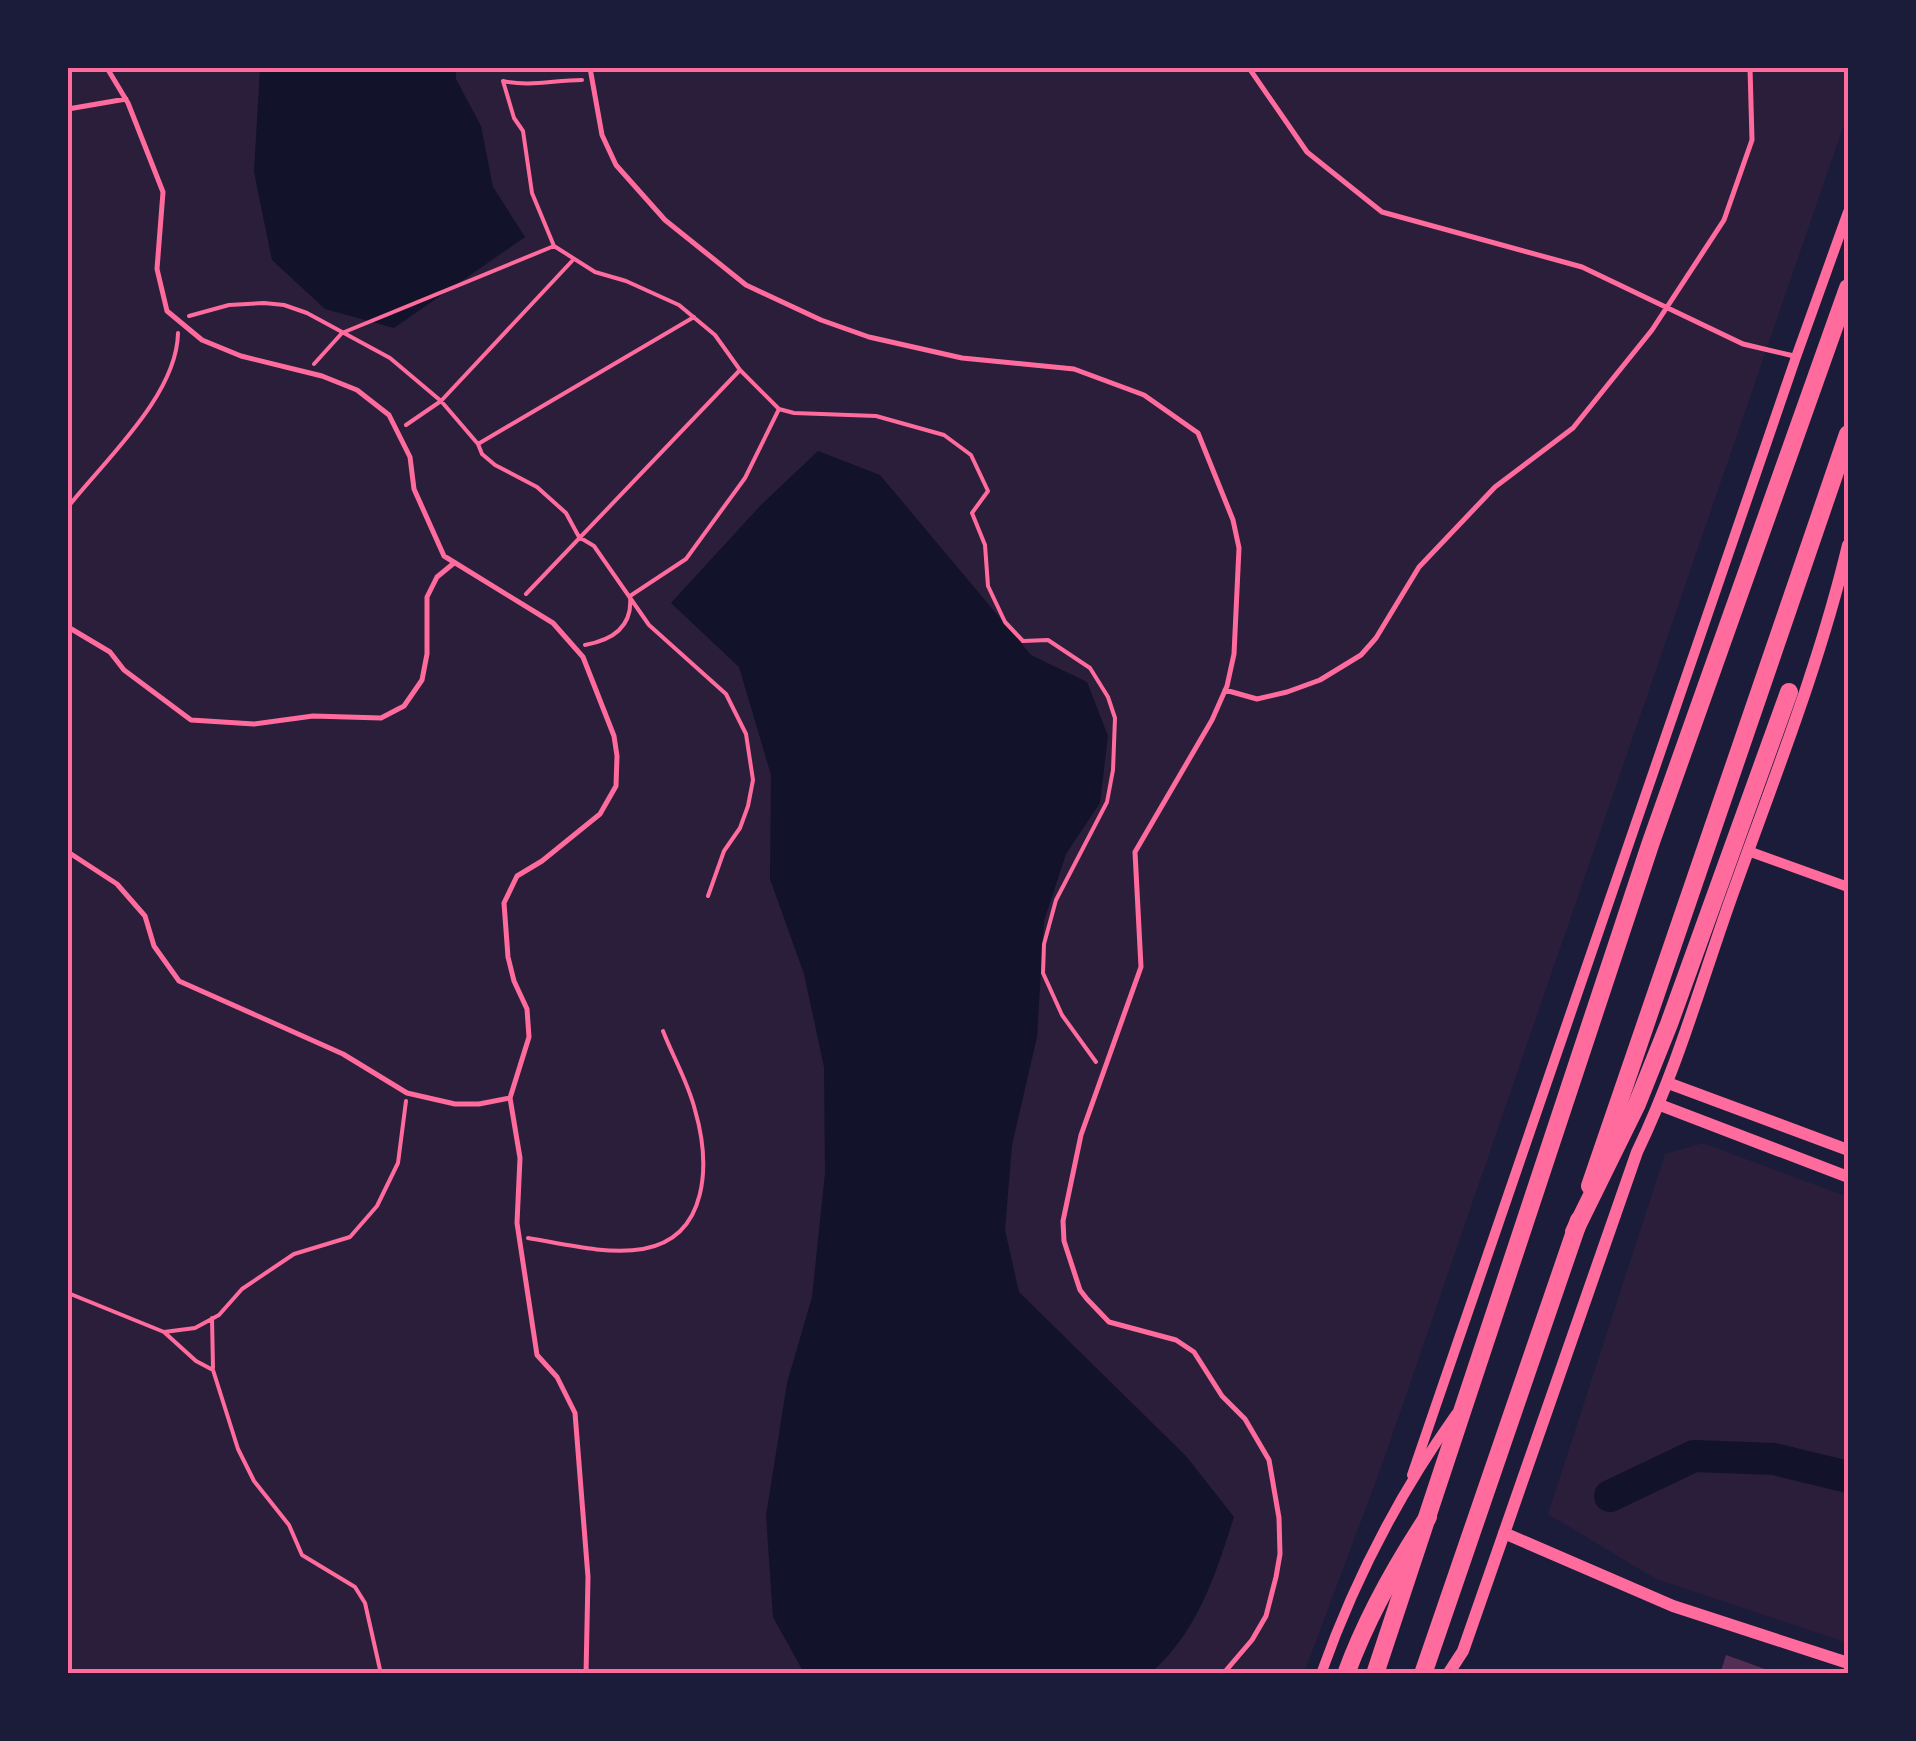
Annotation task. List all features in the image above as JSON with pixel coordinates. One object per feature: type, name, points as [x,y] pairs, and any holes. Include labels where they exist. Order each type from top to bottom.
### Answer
[{"type":"main road","points":[[1375,1674],[1651,842],[1848,288]]},
{"type":"main road","points":[[1423,1674],[1848,434]]},
{"type":"main road","points":[[1574,1232],[1637,1104],[1669,1024],[1789,692]]},
{"type":"main road","points":[[1346,1674],[1391,1572],[1428,1517]]},
{"type":"street","points":[[1321,1674],[1349,1598],[1412,1475],[1848,212]]},
{"type":"street","points":[[1448,1674],[1462,1651],[1637,1152],[1660,1106],[1824,638],[1848,545]]},
{"type":"street","points":[[1748,851],[1848,888]]},
{"type":"street","points":[[1668,1083],[1848,1150]]},
{"type":"street","points":[[1660,1106],[1848,1177]]},
{"type":"street","points":[[1412,1475],[1468,1397]]},
{"type":"street","points":[[1504,1532],[1672,1606],[1848,1663]]},
{"type":"lane","points":[[107,68],[126,99],[163,192],[157,269],[167,310],[202,340],[357,390],[390,415],[410,457],[414,489],[444,556],[553,623],[583,657],[614,736],[616,786],[600,814],[542,862],[517,876],[504,902],[508,958],[527,1009],[528,1037],[510,1098],[520,1158],[518,1236],[538,1355],[558,1377],[575,1413],[588,1577],[586,1674]]},
{"type":"lane","points":[[590,68],[602,135],[616,165],[665,220],[746,284],[830,324],[868,337],[962,358],[1050,364],[1090,373],[1144,396],[1198,434],[1233,520],[1240,548],[1234,654],[1225,690],[1191,758],[1135,852],[1141,967],[1081,1136],[1063,1221],[1064,1241],[1080,1290],[1108,1322],[1176,1340],[1194,1352],[1222,1396],[1245,1419],[1269,1460],[1276,1487],[1280,1554],[1269,1603],[1252,1640],[1224,1674]]},
{"type":"lane","points":[[1249,68],[1307,152],[1382,212],[1582,267],[1743,344],[1796,356]]},
{"type":"lane","points":[[1225,690],[1258,699],[1287,692],[1320,680],[1361,654],[1376,638],[1419,567],[1494,487],[1572,428],[1668,307],[1724,220],[1752,140],[1750,68]]},
{"type":"lane","points":[[68,109],[126,99]]},
{"type":"lane","points":[[68,627],[110,652],[124,670],[191,720],[254,724],[313,716],[342,720],[381,718],[404,706],[422,680],[427,654],[427,596],[437,577],[454,563]]},
{"type":"lane","points":[[68,852],[117,884],[136,905],[154,946],[179,981],[343,1054],[407,1094],[455,1104],[510,1098]]},
{"type":"path","points":[[592,80],[552,80],[526,86],[504,81],[514,118],[523,131],[532,192],[554,246],[572,260],[651,291],[695,316],[715,335],[740,370],[780,409],[876,416],[944,435],[971,455],[988,490],[972,514],[984,544],[988,586],[1005,622],[1023,641],[1048,640],[1072,654],[1090,668],[1108,697],[1115,718],[1115,743],[1107,802],[1056,900],[1044,944],[1043,973],[1062,1015],[1103,1072]]},
{"type":"path","points":[[306,372],[342,333],[554,246]]},
{"type":"path","points":[[398,431],[441,402],[572,260]]},
{"type":"path","points":[[68,507],[160,394],[178,346],[178,320],[229,305],[284,305],[307,313],[390,358],[441,402],[478,444],[482,454],[550,498],[580,537],[594,546],[649,624],[726,694],[746,734],[753,780],[740,828],[724,851],[708,896]]},
{"type":"path","points":[[478,444],[695,316]]},
{"type":"path","points":[[518,602],[740,370]]},
{"type":"path","points":[[630,596],[686,559],[745,478],[780,409]]},
{"type":"path","points":[[575,647],[616,634],[629,619],[630,596]]},
{"type":"path","points":[[518,1236],[568,1245],[642,1249],[670,1240],[690,1222],[702,1191],[704,1147],[691,1098],[664,1031]]},
{"type":"path","points":[[164,1332],[195,1328],[212,1318],[242,1289],[294,1254],[350,1236],[377,1206],[398,1163],[407,1094]]},
{"type":"path","points":[[68,1293],[164,1332],[196,1362],[213,1370]]},
{"type":"path","points":[[212,1318],[213,1370],[238,1449],[254,1481],[289,1524],[302,1555],[355,1587],[366,1603],[381,1674]]},
{"type":"shaded area","points":[[68,68],[1848,68],[1848,113],[1382,1465],[1304,1673],[68,1673]]},
{"type":"shaded area","points":[[260,68],[456,68],[456,79],[481,126],[493,187],[525,237],[394,328],[325,309],[272,260],[254,172]]},
{"type":"shaded area","points":[[818,451],[880,475],[1031,655],[1087,682],[1108,736],[1100,803],[1066,854],[1044,921],[1037,1037],[1012,1145],[1005,1230],[1019,1292],[1186,1456],[1234,1517],[1212,1581],[1193,1621],[1151,1673],[804,1673],[773,1617],[766,1516],[787,1383],[812,1297],[825,1173],[824,1067],[804,974],[770,879],[771,775],[739,667],[671,603],[760,506]]},
{"type":"shaded area","points":[[1703,1143],[1848,1197],[1848,1643],[1656,1579],[1548,1514],[1665,1154]]},
{"type":"building","points":[[1726,1655],[1776,1673],[1776,1674],[1720,1674]]},
{"type":"waterway","points":[[1610,1496],[1694,1456],[1774,1459],[1848,1477]]}]
